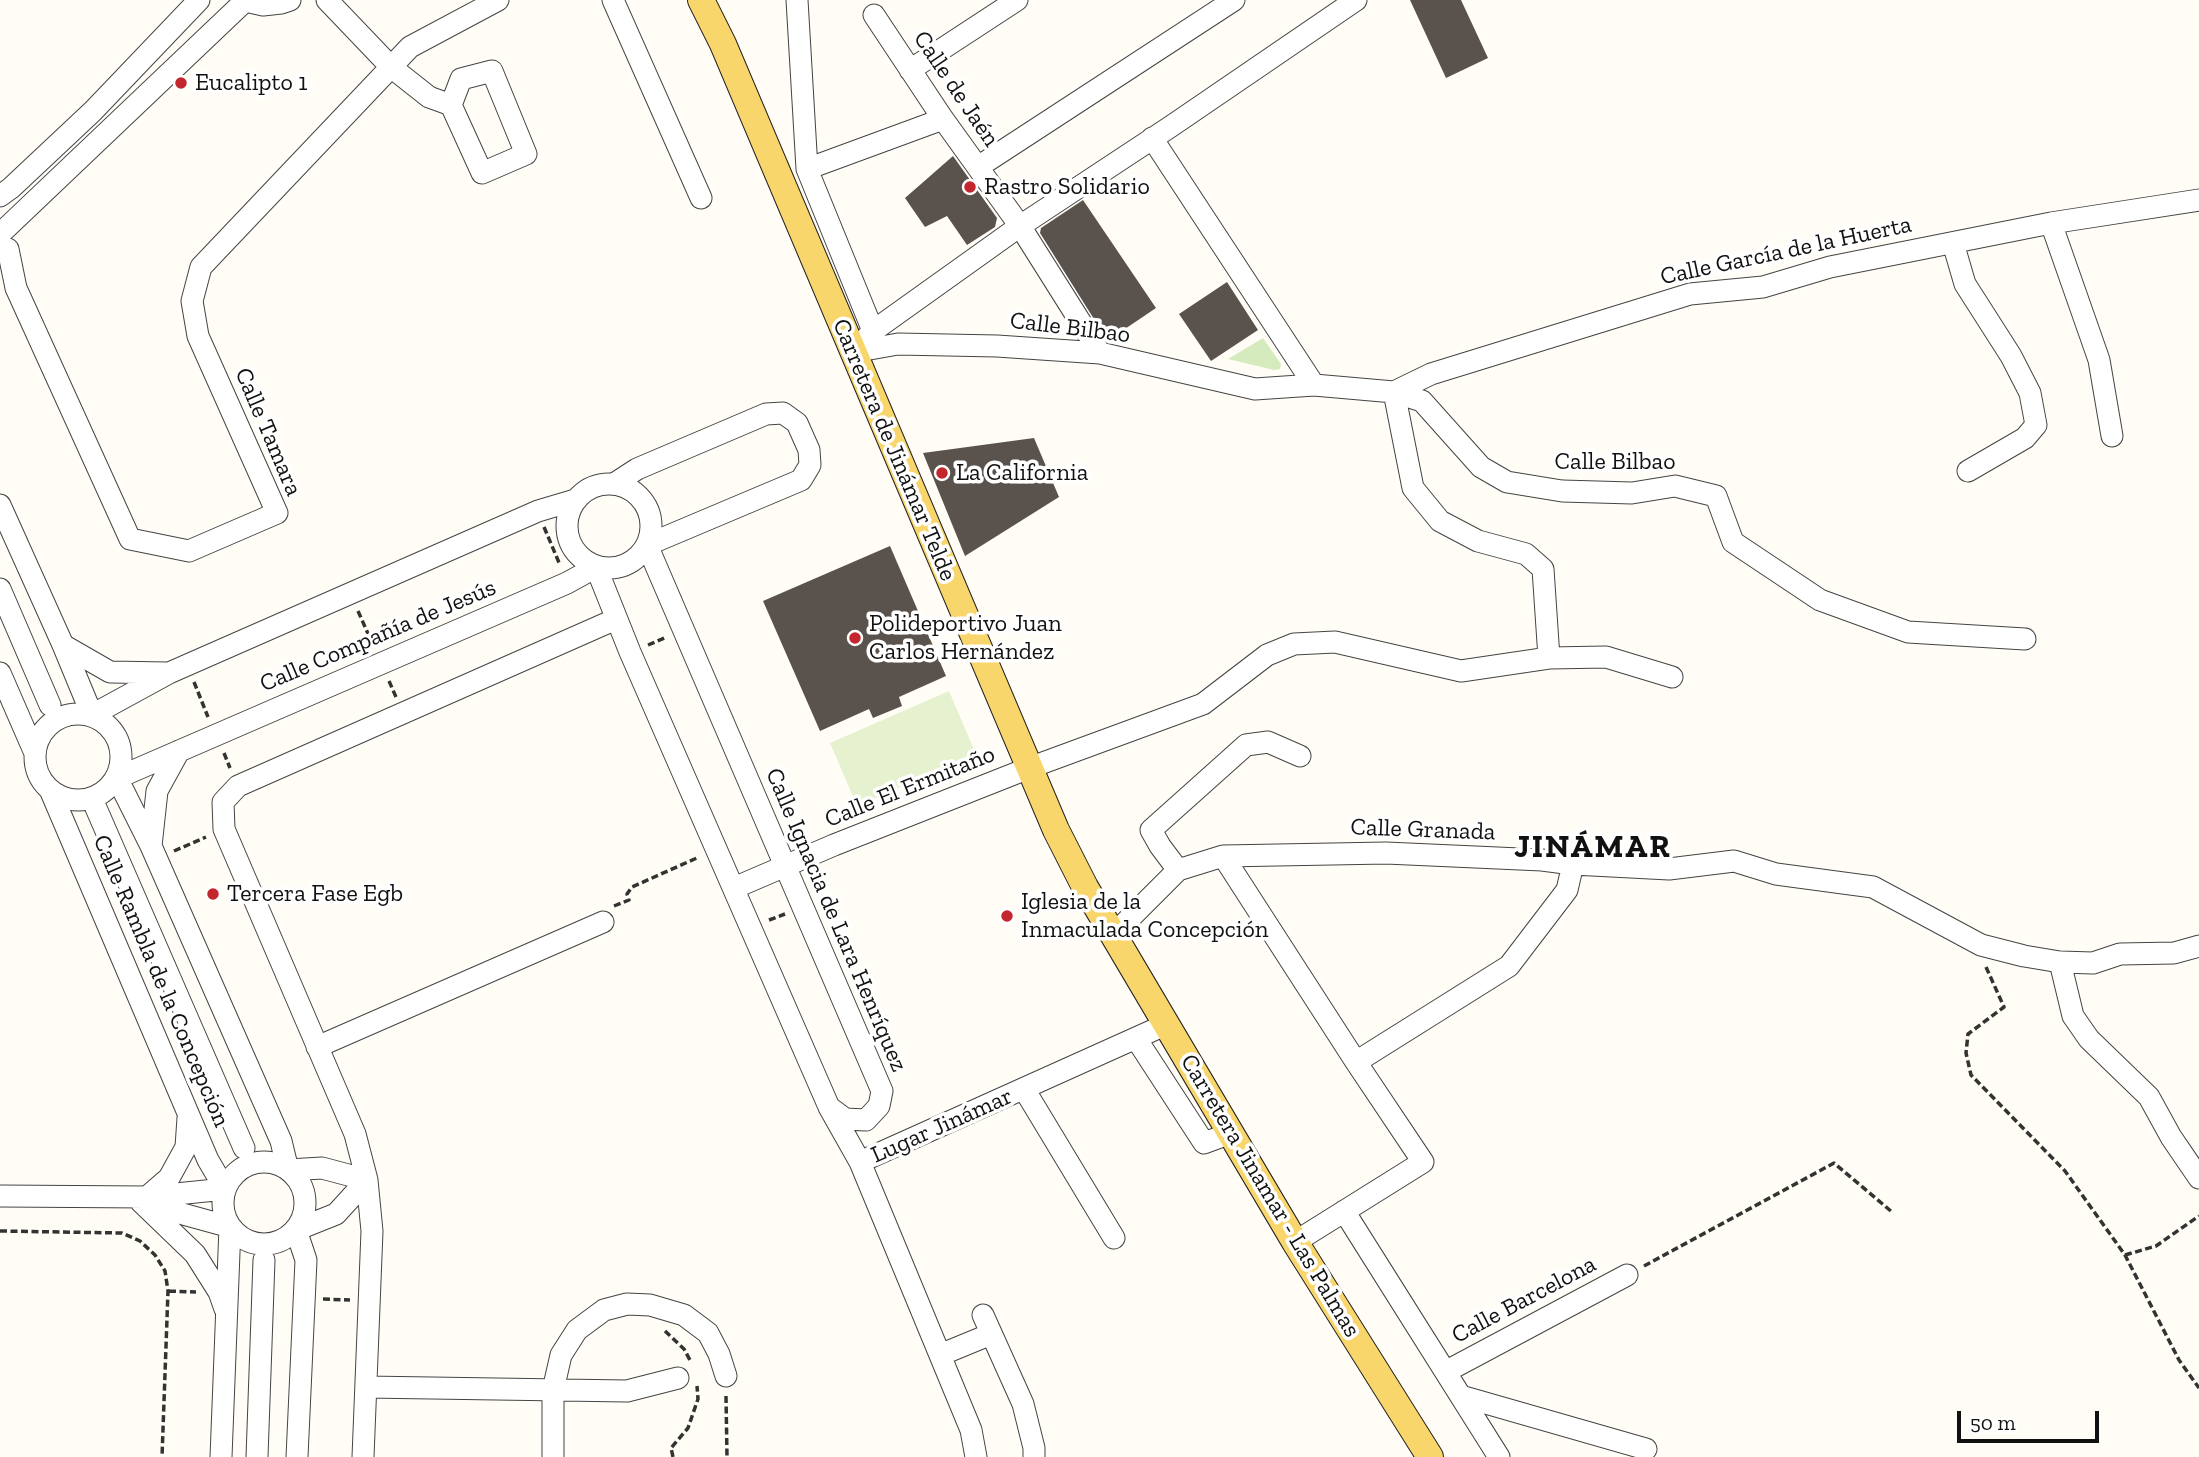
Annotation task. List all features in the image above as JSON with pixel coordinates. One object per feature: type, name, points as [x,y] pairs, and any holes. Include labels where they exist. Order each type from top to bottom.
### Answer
[{"type":"main road","name":"Carretera de Jinámar Telde","points":[[701,0],[723,44],[1056,830],[1085,887],[1114,934]]},
{"type":"main road","name":"Carretera Jinamar - Las Palmas","points":[[1114,934],[1295,1242],[1428,1454]]},
{"type":"street","points":[[0,196],[93,111],[199,0]]},
{"type":"street","points":[[5,243],[242,1],[262,5],[281,4],[290,0]]},
{"type":"street","points":[[327,0],[391,67],[429,97],[451,105],[482,173],[526,154],[492,71],[461,79],[451,105]]},
{"type":"street","name":"Calle Tamara","points":[[5,243],[16,288],[130,539],[189,551],[277,513],[198,336],[192,301],[201,267],[410,47],[498,0]]},
{"type":"street","points":[[613,0],[701,198]]},
{"type":"street","points":[[797,0],[807,169],[873,331]]},
{"type":"street","points":[[910,70],[1017,0]]},
{"type":"street","points":[[978,167],[1234,0]]},
{"type":"street","points":[[853,352],[873,331],[1020,226],[1356,0]]},
{"type":"street","name":"Calle de Jaén","points":[[874,15],[943,119],[1020,226],[1100,353]]},
{"type":"street","points":[[807,169],[943,119]]},
{"type":"street","points":[[1152,138],[1314,385]]},
{"type":"street","name":"Calle García de la Huerta","points":[[1394,392],[1431,374],[1690,294],[1763,287],[1830,267],[2050,223],[2199,200]]},
{"type":"street","points":[[2050,223],[2099,360],[2112,436]]},
{"type":"street","points":[[1952,243],[1965,284],[2011,356],[2030,393],[2036,425],[2025,438],[1968,471]]},
{"type":"street","name":"Calle Bilbao","points":[[853,352],[898,344],[997,346],[1100,353],[1255,389],[1314,385],[1394,392],[1422,401],[1481,467],[1507,482],[1562,491],[1632,494],[1675,486],[1716,496],[1732,542],[1820,600],[1908,632],[2025,639]]},
{"type":"street","points":[[1394,392],[1413,488],[1440,521],[1478,541],[1526,554],[1544,569],[1549,658]]},
{"type":"street","points":[[614,484],[637,469],[766,414],[783,413],[797,423],[809,450],[810,465],[801,481],[647,545],[634,560],[616,568],[596,567],[579,556],[568,539],[567,519],[575,500],[586,490],[600,485],[614,484],[633,491],[647,506],[652,525],[647,545]]},
{"type":"street","name":"Calle Compañía de Jesús","points":[[92,715],[169,673],[538,511],[575,500]]},
{"type":"street","points":[[0,505],[92,715]]},
{"type":"street","name":"Calle Ignacia de Lara Henríquez","points":[[647,545],[882,1091],[880,1106],[866,1120]]},
{"type":"street","points":[[596,567],[630,652],[829,1107],[860,1163],[971,1430],[976,1457]]},
{"type":"street","name":"Calle Compañía de Jesús","points":[[117,778],[567,583],[596,567]]},
{"type":"street","points":[[0,589],[50,705]]},
{"type":"street","points":[[363,1457],[372,1231],[368,1180],[355,1134],[223,829],[223,802],[238,786],[616,619]]},
{"type":"street","name":"Calle El Ermitaño","points":[[734,888],[1029,768],[1203,704],[1267,655],[1294,644],[1335,642],[1461,671],[1549,658],[1606,657],[1672,677]]},
{"type":"street","name":"Calle Compañía de Jesús","points":[[63,645],[110,672],[169,673]]},
{"type":"street","points":[[0,673],[34,751],[35,767],[41,781],[51,792],[69,800],[88,800],[105,792],[117,778],[122,759],[119,740],[108,725],[92,715],[77,713],[61,716],[48,724],[34,751]]},
{"type":"street","points":[[1178,870],[1151,830],[1247,745],[1268,742],[1300,756]]},
{"type":"street","points":[[151,846],[157,791],[179,751]]},
{"type":"street","name":"Calle Rambla de la Concepción","points":[[117,778],[151,846],[281,1141],[288,1170]]},
{"type":"street","name":"Calle Rambla de la Concepción","points":[[51,792],[208,1160],[225,1189]]},
{"type":"street","points":[[96,808],[244,1148]]},
{"type":"street","name":"Calle Granada","points":[[1114,934],[1178,870],[1223,856],[1386,853],[1669,869],[1734,861],[1776,874],[1873,887],[1981,945],[2060,962],[2093,963],[2120,954],[2174,953],[2199,946]]},
{"type":"street","points":[[1223,856],[1423,1162],[1295,1242]]},
{"type":"street","points":[[1356,1062],[1509,967],[1567,890],[1573,864]]},
{"type":"street","points":[[317,1047],[603,922]]},
{"type":"street","points":[[2060,962],[2073,1016],[2089,1039],[2149,1097],[2171,1137],[2199,1178]]},
{"type":"street","name":"Lugar Jinámar","points":[[860,1163],[1137,1040],[1167,1024]]},
{"type":"street","points":[[1137,1040],[1205,1143],[1231,1133]]},
{"type":"street","name":"Lugar Jinámar","points":[[1024,1088],[1114,1238]]},
{"type":"street","points":[[829,1107],[845,1119],[866,1120],[860,1163]]},
{"type":"street","points":[[144,1200],[169,1178],[186,1147],[188,1113]]},
{"type":"street","points":[[288,1170],[322,1168],[335,1163],[347,1150],[355,1134]]},
{"type":"street","points":[[297,1457],[306,1260],[296,1230],[303,1218],[304,1192],[298,1180],[288,1170],[275,1164],[260,1162],[245,1167],[233,1176],[225,1189],[224,1215],[230,1227],[240,1238],[254,1244],[269,1244],[284,1240],[296,1230],[336,1214],[368,1180]]},
{"type":"street","points":[[322,1168],[368,1180]]},
{"type":"street","points":[[0,1196],[144,1200],[225,1189]]},
{"type":"street","points":[[144,1200],[230,1227]]},
{"type":"street","points":[[144,1200],[195,1254],[219,1292],[227,1317]]},
{"type":"street","name":"Calle Barcelona","points":[[1345,1211],[1499,1457]]},
{"type":"street","points":[[336,1214],[372,1231]]},
{"type":"street","points":[[221,1457],[230,1227]]},
{"type":"street","points":[[257,1457],[264,1260]]},
{"type":"street","name":"Calle Barcelona","points":[[1447,1371],[1626,1275]]},
{"type":"street","points":[[553,1457],[553,1390],[561,1355],[577,1330],[604,1310],[627,1304],[650,1305],[684,1315],[708,1334],[719,1354],[726,1377]]},
{"type":"street","points":[[940,1355],[987,1325],[1023,1404],[1034,1457]]},
{"type":"street","points":[[366,1387],[627,1391],[678,1378]]},
{"type":"street","points":[[1461,1396],[1646,1449]]},
{"type":"path","points":[[630,652],[683,630]]},
{"type":"path","points":[[603,922],[612,907],[629,900],[627,894],[632,887],[717,849]]},
{"type":"path","points":[[751,928],[803,906]]},
{"type":"path","points":[[1981,945],[1986,967],[2004,1007],[1968,1034],[1966,1053],[1971,1075],[2065,1171],[2126,1255],[2179,1360],[2199,1388]]},
{"type":"path","points":[[1626,1275],[1834,1163],[1892,1212]]},
{"type":"path","points":[[2126,1255],[2156,1247],[2199,1216]]},
{"type":"path","points":[[0,1231],[121,1233],[140,1241],[155,1255],[165,1271],[168,1291],[162,1457]]},
{"type":"path","points":[[726,1377],[727,1457]]},
{"type":"green space","points":[[1263,338],[1281,364],[1280,369],[1274,370],[1228,359]]},
{"type":"green space","points":[[949,691],[976,754],[857,806],[830,743]]},
{"type":"building","points":[[1410,0],[1461,0],[1488,58],[1446,78]]},
{"type":"building","points":[[953,156],[997,218],[995,227],[967,245],[947,216],[925,227],[905,198]]},
{"type":"building","points":[[1083,200],[1156,308],[1113,337],[1104,335],[1040,233],[1041,228]]},
{"type":"building","points":[[1227,282],[1258,330],[1211,361],[1179,314]]},
{"type":"building","points":[[1034,438],[1059,497],[965,556],[923,453]]},
{"type":"building","name":"Polideportivo Juan Carlos Hernández","points":[[890,546],[946,676],[899,697],[902,706],[873,718],[869,709],[820,731],[763,601]]},
{"type":"place","name":"Eucalipto 1","points":[[181,83]]},
{"type":"place","name":"Rastro Solidario","points":[[970,187]]},
{"type":"place","name":"La California","points":[[942,473]]},
{"type":"place","name":"Polideportivo Juan Carlos Hernández","points":[[855,638]]},
{"type":"place","name":"Tercera Fase Egb","points":[[213,894]]},
{"type":"place","name":"Iglesia de la Inmaculada Concepción","points":[[1007,916]]},
{"type":"district","name":"JINÁMAR","points":[[1593,848]]}]
